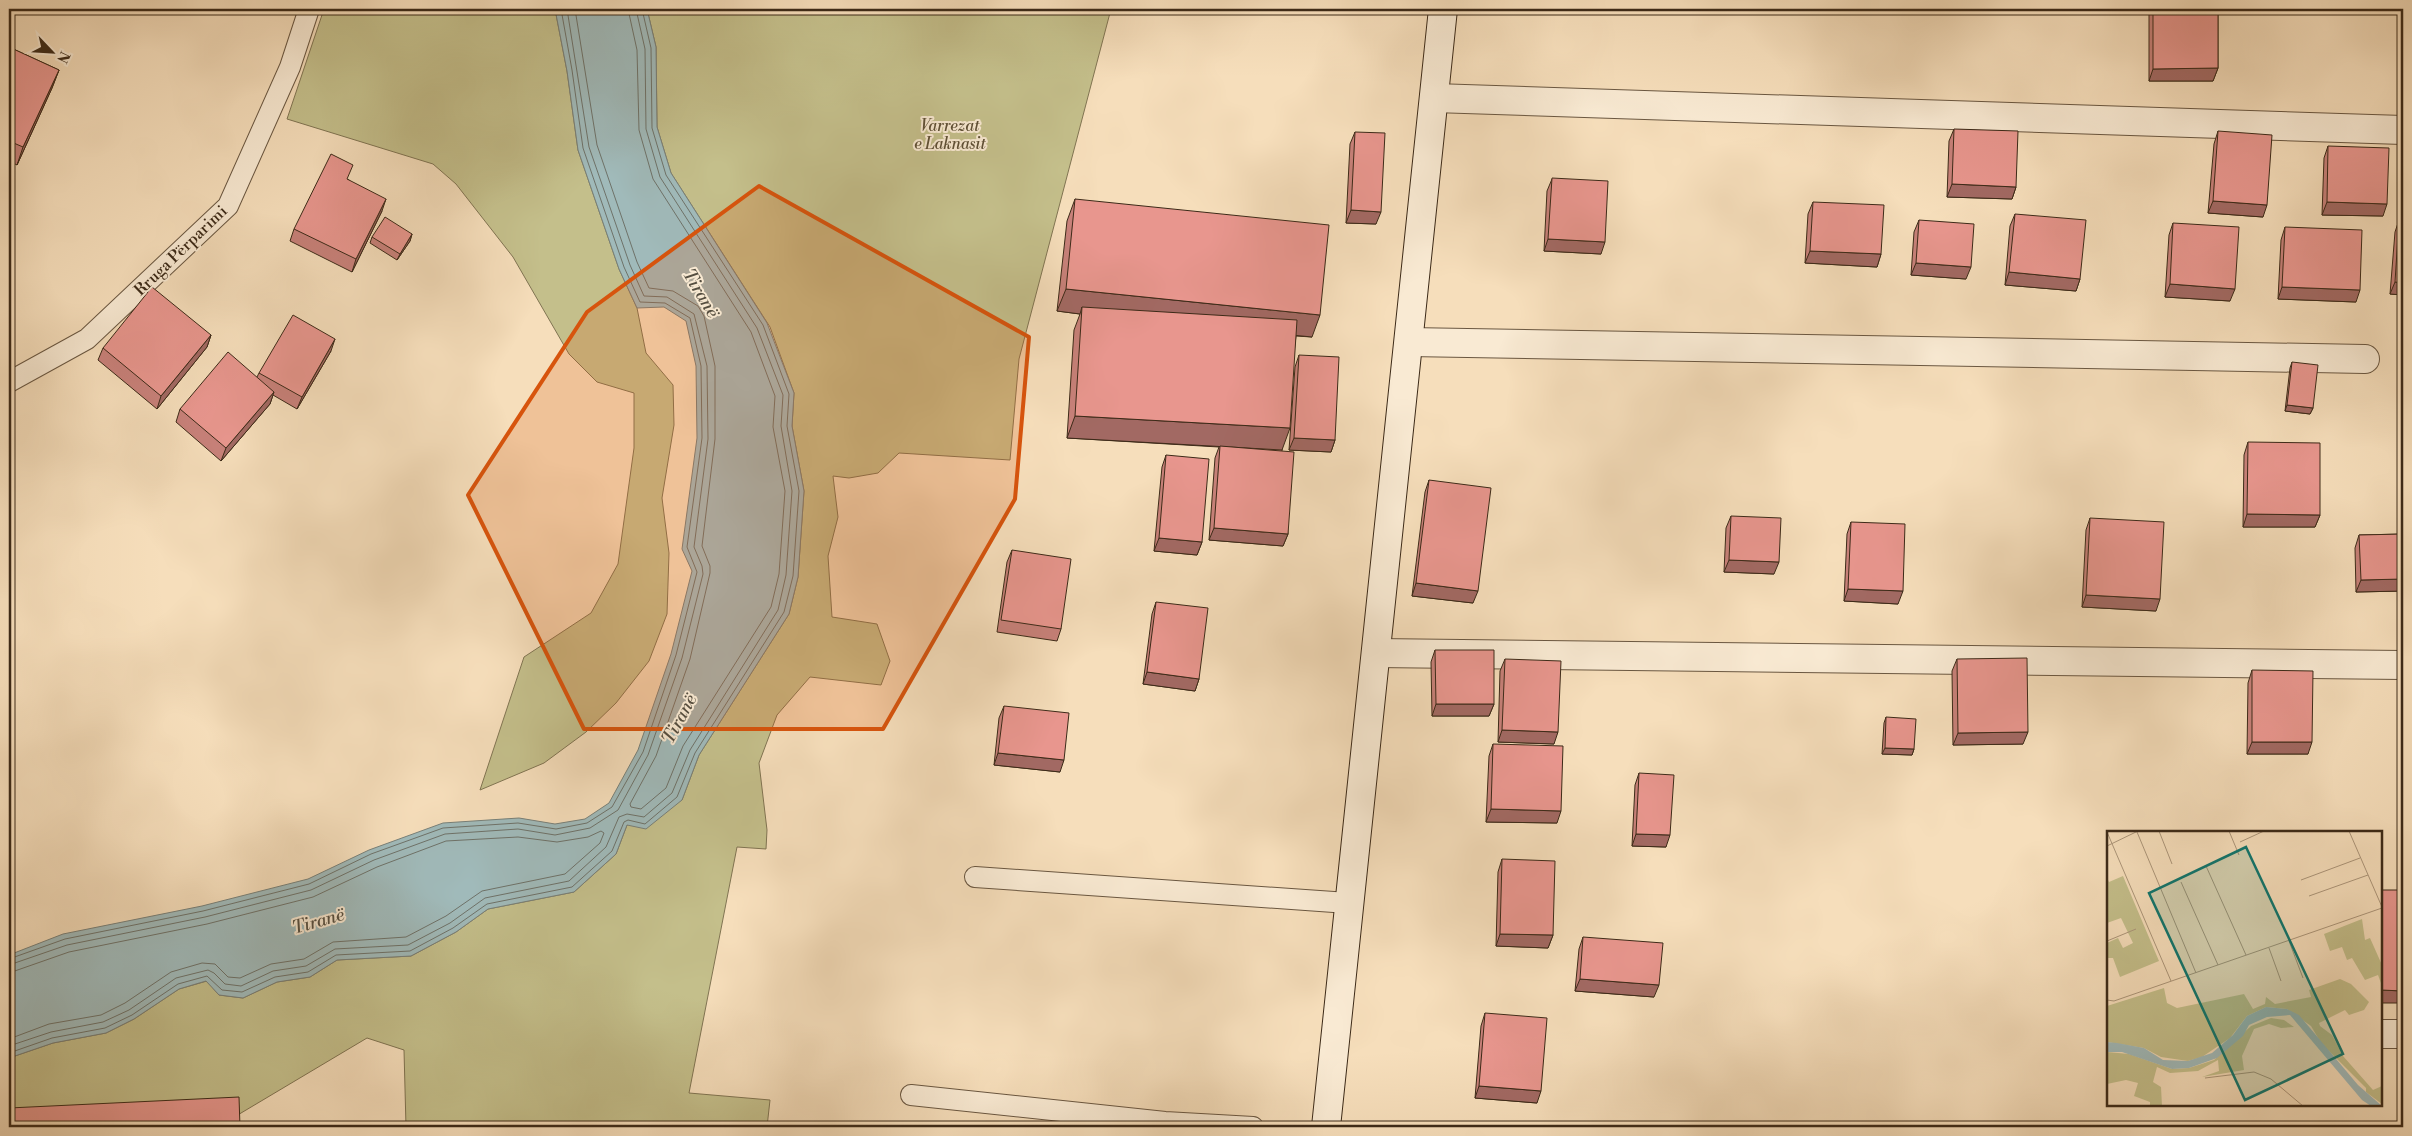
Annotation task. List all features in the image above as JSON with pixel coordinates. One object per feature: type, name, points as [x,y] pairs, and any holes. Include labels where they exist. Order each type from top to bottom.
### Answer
[{"type":"street","points":[[1326,1127],[1348,903],[1409,342],[1442,9]]},
{"type":"street","points":[[1434,98],[2403,130]]},
{"type":"street","points":[[1409,342],[2365,359]]},
{"type":"street","points":[[1376,653],[2403,665]]},
{"type":"street","points":[[2382,1034],[2403,1034]]},
{"type":"lane","name":"Rruga Përparimi","points":[[9,382],[87,339],[228,206],[290,67],[309,9]]},
{"type":"lane","points":[[974,877],[1348,903]]},
{"type":"lane","points":[[911,1095],[1165,1122],[1254,1127]]},
{"type":"highlighted area","points":[[759,186],[1029,337],[1015,499],[883,729],[584,729],[468,495],[587,312]]},
{"type":"green space","points":[[324,9],[555,9],[567,71],[578,150],[619,269],[637,308],[646,353],[673,385],[674,425],[662,498],[669,553],[667,614],[649,661],[616,703],[586,732],[544,763],[480,790],[524,657],[591,613],[618,564],[634,448],[634,393],[597,382],[569,354],[513,257],[456,184],[433,164],[287,119]]},
{"type":"green space","name":"Varrezat e Laknasit","points":[[647,9],[1111,9],[1019,359],[1010,460],[899,453],[878,473],[849,478],[833,476],[838,517],[828,556],[832,617],[877,624],[890,661],[881,685],[810,677],[777,715],[759,763],[767,830],[766,849],[737,847],[689,1093],[770,1100],[767,1127],[406,1127],[404,1050],[367,1038],[231,1119],[9,1127],[9,1058],[53,1043],[106,1033],[134,1019],[179,989],[207,981],[219,995],[243,998],[277,982],[310,977],[337,960],[411,956],[456,932],[488,909],[574,892],[616,854],[627,825],[682,800],[699,755],[789,614],[798,577],[804,491],[792,426],[794,393],[770,327],[671,173],[657,127],[656,47]]},
{"type":"water","name":"Tiranë","points":[[555,9],[647,9],[656,47],[657,127],[671,173],[767,323],[794,393],[792,426],[804,491],[798,577],[789,614],[699,755],[682,800],[646,829],[627,825],[616,854],[574,892],[488,909],[456,932],[411,956],[337,960],[310,977],[277,982],[243,998],[219,995],[206,981],[179,989],[134,1019],[106,1033],[53,1043],[9,1058],[9,955],[63,934],[202,906],[308,879],[369,850],[443,823],[519,818],[555,824],[585,819],[609,803],[638,750],[671,654],[692,571],[682,549],[697,438],[696,366],[686,321],[664,307],[637,308],[619,269],[578,150],[567,71]]},
{"type":"building","points":[[2153,9],[2218,9],[2218,68],[2153,69]]},
{"type":"building","points":[[9,47],[59,70],[23,147],[9,141]]},
{"type":"building","points":[[1954,129],[2018,131],[2016,187],[1952,184]]},
{"type":"building","points":[[2218,131],[2272,135],[2267,205],[2213,201]]},
{"type":"building","points":[[1355,132],[1385,133],[1381,212],[1351,210]]},
{"type":"building","points":[[2328,146],[2389,148],[2387,204],[2327,202]]},
{"type":"building","points":[[331,154],[353,165],[347,179],[386,199],[356,259],[294,229]]},
{"type":"building","points":[[1552,178],[1608,181],[1605,242],[1548,239]]},
{"type":"building","points":[[1075,199],[1329,225],[1320,315],[1066,289]]},
{"type":"building","points":[[1813,202],[1884,205],[1881,254],[1810,251]]},
{"type":"building","points":[[2015,214],[2086,220],[2080,279],[2009,272]]},
{"type":"building","points":[[385,217],[412,234],[400,254],[372,237]]},
{"type":"building","points":[[1919,220],[1974,224],[1971,267],[1916,263]]},
{"type":"building","points":[[2399,220],[2403,220],[2403,283],[2395,282]]},
{"type":"building","points":[[2173,223],[2239,227],[2235,289],[2170,284]]},
{"type":"building","points":[[2285,227],[2362,230],[2360,290],[2282,287]]},
{"type":"building","points":[[152,287],[211,335],[161,396],[103,348]]},
{"type":"building","points":[[1082,307],[1297,320],[1290,428],[1075,416]]},
{"type":"building","points":[[293,315],[335,339],[302,397],[259,373]]},
{"type":"building","points":[[228,352],[274,392],[226,448],[180,409]]},
{"type":"building","points":[[1299,355],[1339,357],[1335,440],[1294,438]]},
{"type":"building","points":[[2292,362],[2318,365],[2313,408],[2287,405]]},
{"type":"building","points":[[2248,442],[2320,443],[2320,515],[2247,514]]},
{"type":"building","points":[[1220,446],[1294,452],[1288,534],[1214,528]]},
{"type":"building","points":[[1166,455],[1209,459],[1202,542],[1159,538]]},
{"type":"building","points":[[1429,480],[1491,488],[1478,591],[1416,583]]},
{"type":"building","points":[[1731,516],[1781,518],[1779,562],[1729,560]]},
{"type":"building","points":[[2090,518],[2164,522],[2160,599],[2086,595]]},
{"type":"building","points":[[1851,522],[1905,524],[1903,591],[1848,589]]},
{"type":"building","points":[[2403,534],[2403,579],[2361,580],[2359,535]]},
{"type":"building","points":[[1012,550],[1071,559],[1061,629],[1001,620]]},
{"type":"building","points":[[1156,602],[1208,608],[1199,679],[1147,672]]},
{"type":"building","points":[[1435,650],[1494,650],[1494,704],[1436,704]]},
{"type":"building","points":[[2027,658],[2028,732],[1958,733],[1957,659]]},
{"type":"building","points":[[1505,659],[1561,661],[1558,732],[1502,730]]},
{"type":"building","points":[[2252,670],[2313,671],[2312,742],[2252,742]]},
{"type":"building","points":[[1004,706],[1069,713],[1064,760],[998,753]]},
{"type":"building","points":[[1886,717],[1916,719],[1914,749],[1885,748]]},
{"type":"building","points":[[1493,744],[1563,746],[1561,811],[1491,809]]},
{"type":"building","points":[[1639,773],[1674,775],[1670,835],[1636,834]]},
{"type":"building","points":[[1502,859],[1555,861],[1553,935],[1500,934]]},
{"type":"building","points":[[2382,890],[2403,890],[2403,991],[2382,990]]},
{"type":"building","points":[[1583,937],[1663,943],[1659,985],[1580,979]]},
{"type":"building","points":[[1485,1013],[1547,1018],[1541,1091],[1479,1086]]},
{"type":"building","points":[[239,1097],[240,1127],[9,1127],[9,1108]]}]
